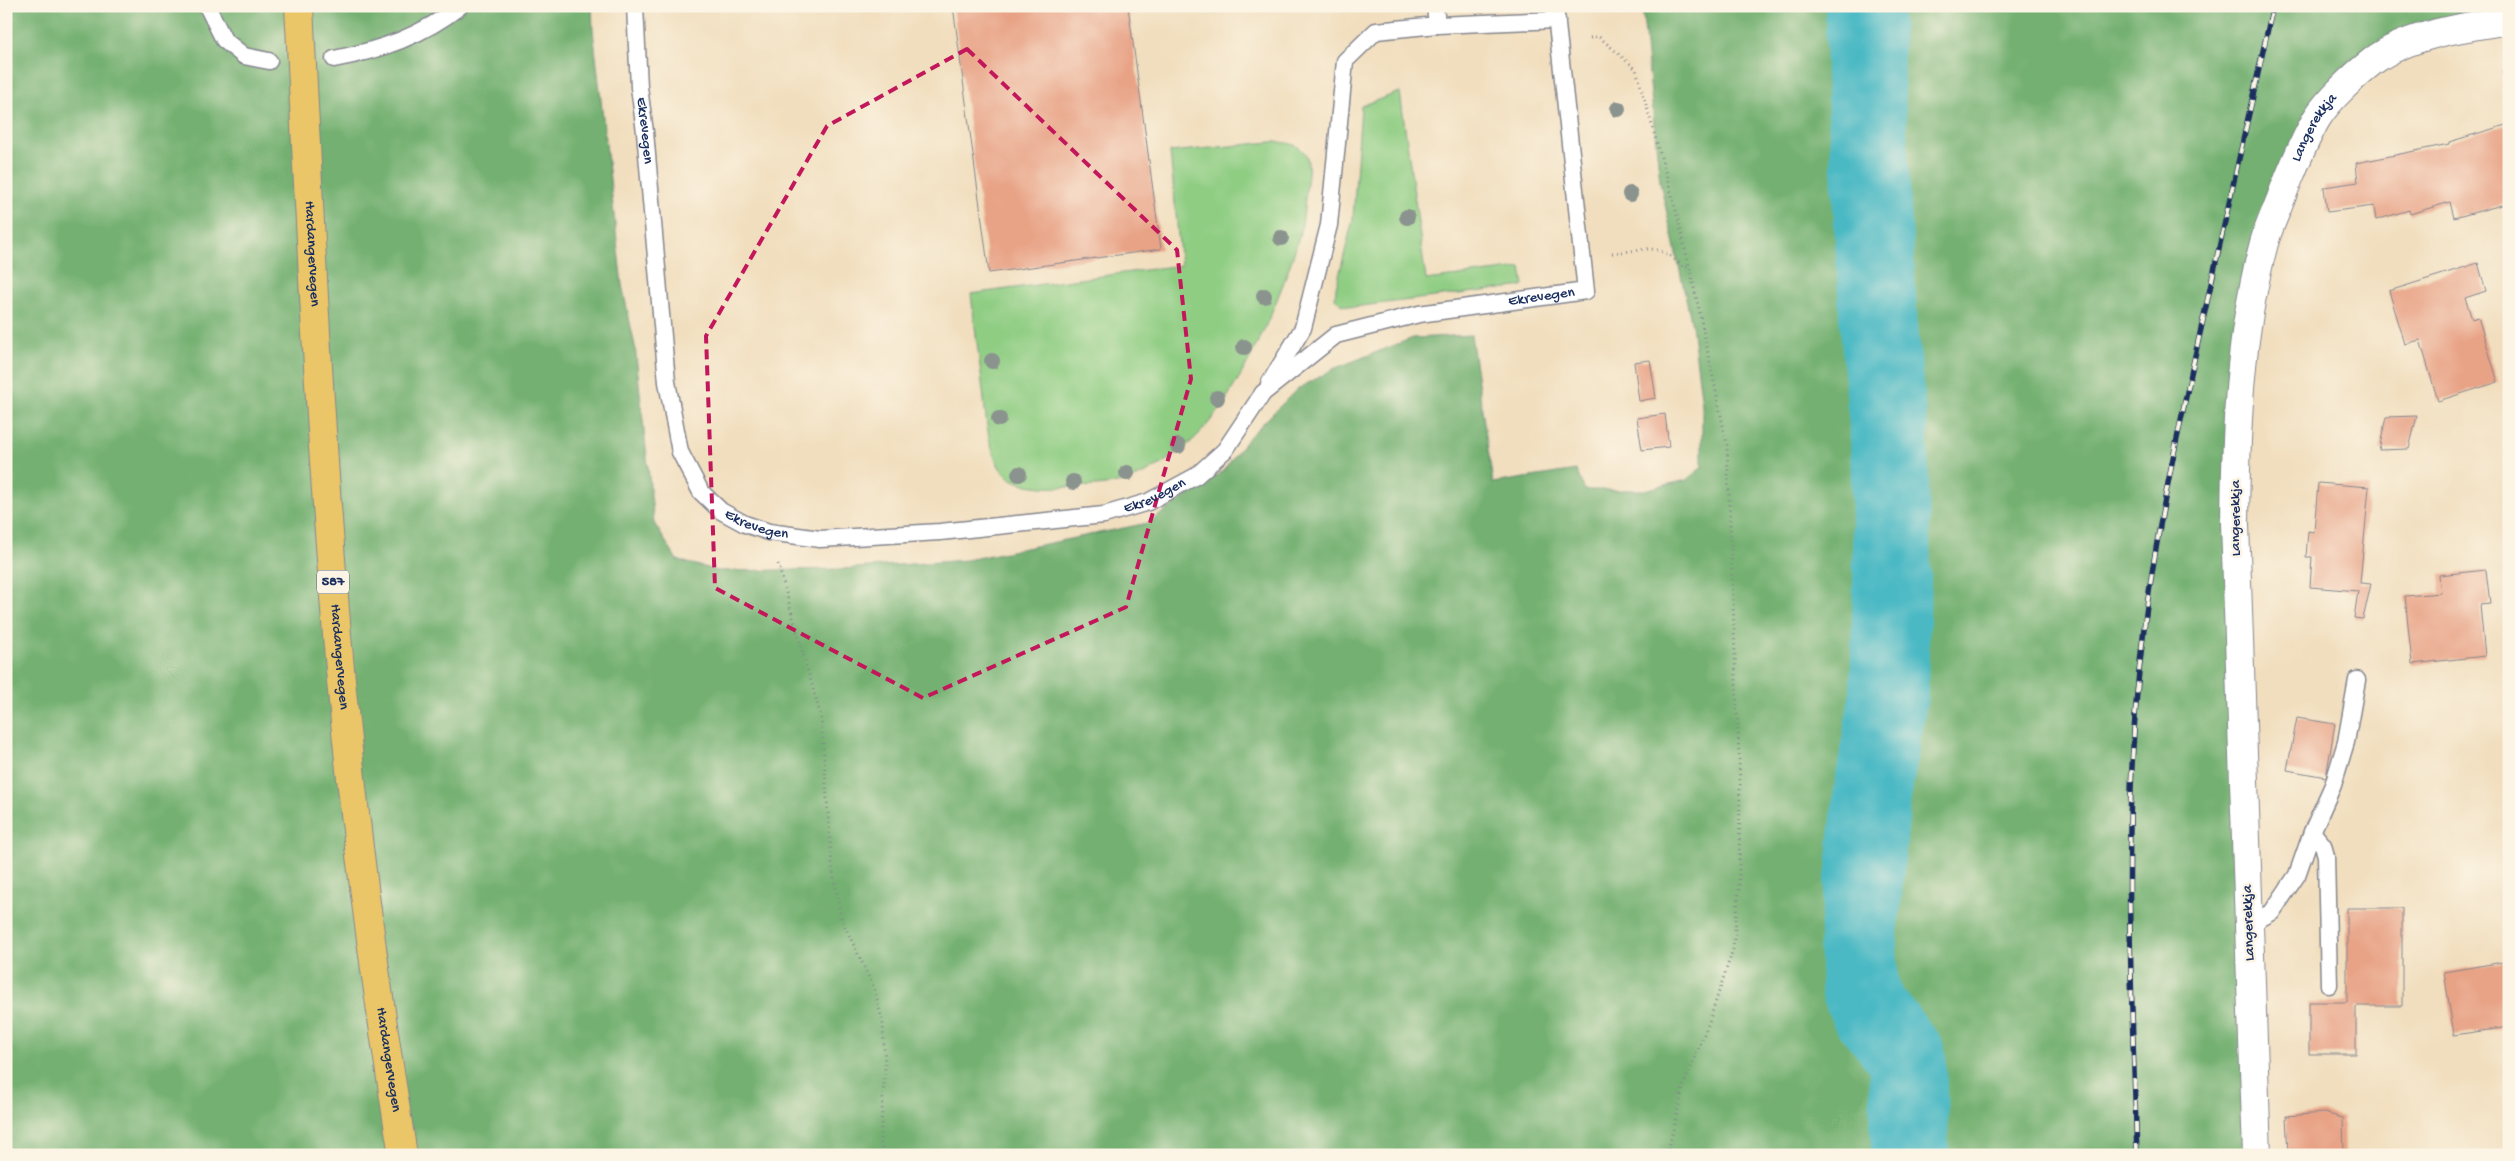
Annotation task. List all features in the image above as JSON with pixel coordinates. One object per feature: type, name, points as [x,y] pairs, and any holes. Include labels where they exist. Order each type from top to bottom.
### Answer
[{"type":"main road","name":"Hardangervegen","points":[[299,6],[311,251],[334,597],[355,816],[374,971],[402,1155]]},
{"type":"street","name":"Langerekkja","points":[[2257,1155],[2234,524],[2236,429],[2240,372],[2249,309],[2264,242],[2294,166],[2318,117],[2373,61],[2409,43],[2455,29],[2509,20]]},
{"type":"lane","points":[[206,6],[224,40],[244,56],[268,61]]},
{"type":"lane","points":[[334,58],[365,53],[406,40],[443,20],[460,6]]},
{"type":"lane","name":"Ekrevegen","points":[[635,6],[639,87],[645,132],[666,372],[680,452],[701,492],[721,511],[745,524],[769,532],[820,539],[940,532],[1104,515],[1148,502],[1196,476],[1225,450],[1303,328],[1329,225],[1345,61],[1376,31],[1556,13],[1586,291],[1419,314],[1336,336],[1263,392]]},
{"type":"lane","points":[[1435,6],[1437,25]]},
{"type":"lane","points":[[2249,925],[2272,912],[2285,896],[2297,876],[2312,832],[2332,785],[2346,742],[2357,680]]},
{"type":"lane","points":[[2312,832],[2323,845],[2326,856],[2329,985]]},
{"type":"path","points":[[1560,44],[1598,36],[1636,69],[1689,268],[1727,445],[1740,785],[1739,890],[1732,948],[1708,1022],[1684,1084],[1667,1155]]},
{"type":"path","points":[[1583,255],[1656,248],[1673,257],[1683,268],[1689,268]]},
{"type":"path","points":[[769,532],[821,717],[832,865],[841,918],[874,988],[883,1023],[885,1066],[880,1142],[883,1155]]},
{"type":"highlighted area","points":[[967,49],[1177,250],[1191,379],[1126,607],[923,698],[715,588],[706,336],[827,126]]},
{"type":"green space","points":[[6,6],[592,6],[593,30],[622,285],[635,346],[654,523],[677,560],[718,571],[842,569],[967,560],[1148,523],[1223,471],[1249,437],[1296,390],[1333,369],[1413,338],[1471,335],[1493,483],[1576,470],[1585,490],[1644,490],[1687,480],[1702,467],[1702,405],[1692,325],[1660,182],[1642,6],[2509,6],[2509,20],[2373,61],[2294,166],[2240,372],[2257,1155],[6,1155]]},
{"type":"green space","points":[[1400,92],[1426,280],[1521,268],[1524,286],[1353,307],[1341,304],[1335,298],[1353,219],[1361,106]]},
{"type":"green space","points":[[1271,142],[1292,144],[1300,148],[1306,155],[1308,170],[1302,225],[1295,251],[1271,313],[1239,378],[1221,407],[1201,431],[1182,449],[1158,466],[1122,482],[1095,486],[1039,487],[1021,483],[1005,475],[992,450],[988,431],[971,294],[1181,265],[1170,152]]},
{"type":"building","points":[[953,6],[1128,6],[1161,249],[989,273]]},
{"type":"building","points":[[2509,69],[2509,92],[2508,92],[2502,71]]},
{"type":"building","points":[[2509,124],[2509,203],[2454,218],[2450,202],[2410,214],[2409,210],[2376,220],[2374,206],[2327,212],[2324,187],[2358,182],[2356,163],[2449,144],[2449,142]]},
{"type":"building","points":[[2478,263],[2486,291],[2465,298],[2472,319],[2478,317],[2498,382],[2438,401],[2420,340],[2405,344],[2389,291]]},
{"type":"building","points":[[1650,360],[1656,398],[1639,401],[1634,362]]},
{"type":"building","points":[[1665,414],[1669,447],[1642,450],[1637,418]]},
{"type":"building","points":[[2417,416],[2409,449],[2379,450],[2386,417]]},
{"type":"building","points":[[2318,483],[2369,487],[2360,583],[2371,584],[2363,619],[2354,618],[2358,591],[2310,587],[2312,557],[2306,557],[2308,531],[2314,532]]},
{"type":"building","points":[[2486,570],[2490,604],[2480,605],[2485,656],[2412,664],[2405,596],[2441,593],[2439,575]]},
{"type":"building","points":[[2297,718],[2335,724],[2326,777],[2287,770]]},
{"type":"building","points":[[2347,908],[2402,908],[2402,1006],[2356,1006],[2356,1054],[2309,1054],[2309,1002],[2347,1002]]},
{"type":"building","points":[[2509,961],[2509,1027],[2454,1035],[2444,972]]},
{"type":"building","points":[[2324,1113],[2343,1118],[2344,1155],[2288,1155],[2286,1116]]},
{"type":"waterway","points":[[1864,6],[1865,76],[1878,315],[1889,437],[1892,578],[1889,693],[1872,797],[1858,943],[1860,988],[1868,1008],[1907,1057],[1910,1155]]},
{"type":"railway","points":[[2137,1155],[2131,982],[2130,808],[2137,693],[2142,646],[2155,552],[2173,459],[2273,6]]}]
